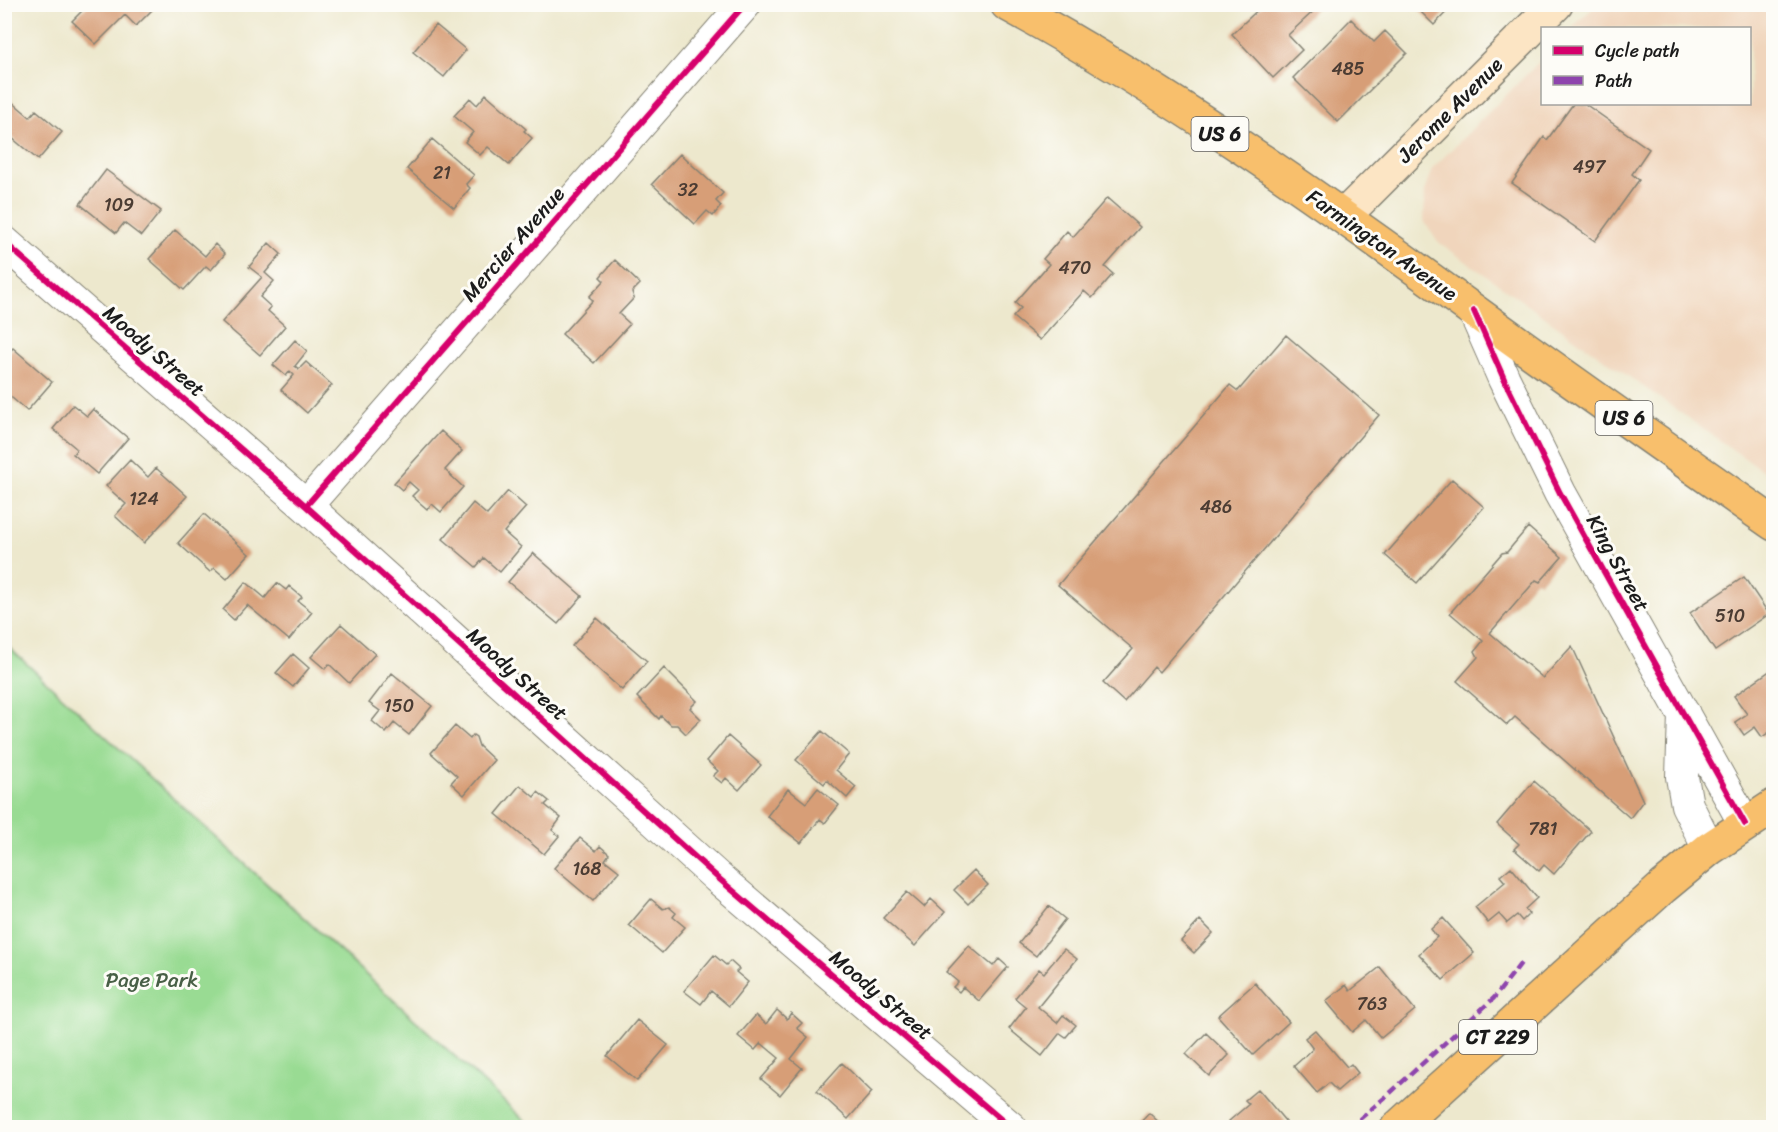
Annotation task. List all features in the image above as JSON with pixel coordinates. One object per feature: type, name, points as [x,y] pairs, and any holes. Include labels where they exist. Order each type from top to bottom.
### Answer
[{"type":"main road","name":"Farmington Avenue","points":[[1007,4],[1104,59],[1344,216],[1773,524]]},
{"type":"main road","name":"Jerome Avenue","points":[[1344,216],[1556,4]]},
{"type":"main road","name":"CT 229","points":[[1397,1128],[1663,887],[1708,849],[1773,806]]},
{"type":"street","name":"Mercier Avenue","points":[[306,506],[745,4]]},
{"type":"street","name":"Moody Street","points":[[4,242],[306,506],[717,877],[1011,1128]]},
{"type":"street","name":"King Street","points":[[1474,311],[1504,379],[1560,493],[1745,824]]},
{"type":"street","points":[[1684,714],[1682,777],[1687,805],[1708,849]]},
{"type":"shaded area","points":[[1596,5],[1773,5],[1773,478],[1437,241],[1424,221],[1425,189],[1432,169],[1541,60],[1541,105],[1751,105],[1751,27],[1573,27]]},
{"type":"green space","name":"Page Park","points":[[5,644],[532,1127],[5,1127]]},
{"type":"building","points":[[89,4],[148,4],[153,9],[136,26],[125,15],[96,44],[72,21]]},
{"type":"building","points":[[1264,4],[1319,6],[1288,35],[1302,50],[1273,78],[1232,34]]},
{"type":"building","points":[[1413,4],[1454,4],[1434,25]]},
{"type":"building","points":[[1351,19],[1374,42],[1385,31],[1407,53],[1338,122],[1293,78]]},
{"type":"building","points":[[436,25],[466,50],[444,77],[413,52]]},
{"type":"building","points":[[486,94],[526,129],[524,131],[532,138],[509,165],[488,147],[480,155],[465,142],[473,132],[454,116],[470,98],[477,105]]},
{"type":"building","points":[[4,95],[30,117],[36,110],[62,132],[38,160],[12,138],[4,147]]},
{"type":"building","points":[[1572,105],[1586,105],[1649,149],[1632,174],[1639,180],[1595,241],[1512,183],[1544,137],[1547,140]]},
{"type":"building","points":[[432,139],[474,175],[466,184],[470,188],[454,208],[407,169]]},
{"type":"building","points":[[680,154],[723,193],[716,201],[721,206],[713,216],[707,211],[695,224],[652,184]]},
{"type":"building","points":[[106,170],[161,211],[141,236],[124,223],[116,233],[80,204]]},
{"type":"building","points":[[1107,198],[1140,227],[1105,267],[1113,274],[1092,298],[1084,291],[1040,340],[1013,317],[1021,308],[1015,303],[1049,264],[1043,259],[1067,231],[1073,237]]},
{"type":"building","points":[[175,230],[205,256],[215,244],[225,254],[211,270],[206,266],[184,290],[149,259]]},
{"type":"building","points":[[269,243],[281,254],[265,273],[274,281],[260,297],[271,307],[268,311],[285,326],[260,355],[222,322],[262,277],[249,267]]},
{"type":"building","points":[[615,260],[640,284],[632,292],[634,298],[619,314],[630,324],[594,363],[562,334],[593,300],[589,297],[604,281],[600,277]]},
{"type":"building","points":[[1286,335],[1379,415],[1159,672],[1154,667],[1124,702],[1103,683],[1133,649],[1058,585],[1230,385],[1238,391]]},
{"type":"building","points":[[295,340],[307,351],[295,366],[299,369],[306,362],[332,385],[307,413],[281,390],[294,375],[290,371],[286,376],[273,365]]},
{"type":"building","points":[[13,348],[52,382],[27,411],[4,391],[4,357]]},
{"type":"building","points":[[73,405],[87,416],[93,409],[128,438],[97,474],[73,454],[77,449],[53,429]]},
{"type":"building","points":[[441,431],[462,451],[445,470],[463,487],[441,512],[432,504],[427,509],[412,496],[418,490],[409,482],[402,490],[394,483]]},
{"type":"building","points":[[130,460],[148,477],[156,468],[187,496],[144,543],[115,516],[126,504],[106,486]]},
{"type":"building","points":[[1452,479],[1484,507],[1417,583],[1385,555]]},
{"type":"building","points":[[508,491],[526,507],[504,532],[521,547],[500,572],[484,558],[476,567],[443,539],[473,503],[487,515]]},
{"type":"building","points":[[204,514],[249,554],[227,579],[214,568],[210,572],[178,543]]},
{"type":"building","points":[[1528,527],[1562,557],[1540,582],[1536,580],[1490,633],[1543,678],[1572,646],[1643,801],[1630,818],[1515,717],[1507,725],[1457,681],[1478,657],[1475,651],[1483,641],[1450,613]]},
{"type":"building","points":[[533,553],[582,596],[558,624],[508,582]]},
{"type":"building","points":[[1744,577],[1769,614],[1715,651],[1690,613]]},
{"type":"building","points":[[246,582],[265,598],[277,583],[286,590],[289,586],[302,597],[298,601],[312,612],[289,640],[247,605],[234,620],[223,610]]},
{"type":"building","points":[[597,618],[647,661],[622,690],[572,646]]},
{"type":"building","points":[[341,624],[375,654],[349,683],[329,664],[325,669],[311,657]]},
{"type":"building","points":[[293,654],[309,668],[293,687],[276,673]]},
{"type":"building","points":[[664,668],[697,701],[690,708],[701,719],[686,734],[677,725],[671,725],[661,716],[659,719],[637,697]]},
{"type":"building","points":[[1774,668],[1774,729],[1762,737],[1755,727],[1744,735],[1735,722],[1747,714],[1734,696]]},
{"type":"building","points":[[392,673],[432,706],[409,735],[394,723],[386,733],[372,721],[380,711],[369,703]]},
{"type":"building","points":[[455,726],[470,739],[473,735],[476,737],[479,746],[494,760],[464,795],[451,783],[457,776],[431,753]]},
{"type":"building","points":[[822,731],[849,754],[836,770],[856,787],[847,798],[827,780],[824,784],[796,760]]},
{"type":"building","points":[[728,736],[761,765],[739,790],[726,778],[722,783],[713,776],[718,771],[707,761]]},
{"type":"building","points":[[1534,781],[1591,831],[1554,874],[1544,865],[1539,871],[1514,849],[1519,844],[1497,824]]},
{"type":"building","points":[[520,785],[534,797],[538,792],[549,801],[545,805],[561,818],[552,830],[559,836],[544,854],[496,814]]},
{"type":"building","points":[[818,788],[839,805],[825,823],[820,819],[801,843],[767,816],[788,789],[806,803]]},
{"type":"building","points":[[580,838],[596,851],[600,846],[609,854],[605,860],[619,871],[593,901],[554,868]]},
{"type":"building","points":[[1511,867],[1537,898],[1525,909],[1529,914],[1522,921],[1517,915],[1507,923],[1499,914],[1488,923],[1475,907],[1505,882],[1500,876]]},
{"type":"building","points":[[974,870],[988,885],[968,904],[954,890]]},
{"type":"building","points":[[907,892],[924,907],[931,899],[945,912],[915,946],[883,918]]},
{"type":"building","points":[[651,899],[663,909],[669,907],[676,913],[673,917],[685,927],[662,953],[629,925]]},
{"type":"building","points":[[1049,906],[1065,919],[1036,956],[1019,943]]},
{"type":"building","points":[[1443,918],[1474,953],[1443,980],[1419,954],[1437,937],[1431,929]]},
{"type":"building","points":[[1200,920],[1213,933],[1194,953],[1181,941]]},
{"type":"building","points":[[969,946],[993,966],[999,959],[1008,967],[979,1001],[963,987],[959,992],[953,987],[958,982],[946,972]]},
{"type":"building","points":[[1064,949],[1077,959],[1038,1007],[1057,1023],[1063,1015],[1076,1025],[1066,1037],[1060,1033],[1042,1056],[1009,1029],[1026,1007],[1015,998],[1039,969],[1044,973]]},
{"type":"building","points":[[714,955],[726,965],[730,961],[739,969],[736,972],[748,982],[729,1006],[711,991],[701,1004],[684,991]]},
{"type":"building","points":[[1380,967],[1415,1010],[1381,1038],[1366,1020],[1352,1032],[1326,1001],[1346,985],[1350,991]]},
{"type":"building","points":[[1255,983],[1289,1022],[1253,1055],[1218,1016]]},
{"type":"building","points":[[777,1010],[787,1019],[791,1013],[802,1023],[797,1028],[808,1037],[791,1059],[802,1068],[780,1095],[761,1079],[779,1058],[761,1043],[755,1050],[738,1036],[756,1015],[766,1024]]},
{"type":"building","points":[[637,1020],[668,1045],[637,1081],[607,1056]]},
{"type":"building","points":[[1315,1030],[1347,1067],[1351,1064],[1358,1073],[1337,1091],[1329,1083],[1317,1093],[1294,1066],[1313,1049],[1305,1038]]},
{"type":"building","points":[[1206,1033],[1229,1055],[1209,1076],[1186,1054]]},
{"type":"building","points":[[842,1063],[872,1092],[848,1119],[817,1091]]},
{"type":"building","points":[[1258,1089],[1286,1122],[1279,1128],[1235,1128],[1229,1121],[1249,1104],[1245,1100]]},
{"type":"building","points":[[1149,1113],[1165,1128],[1136,1128]]},
{"type":"marked path","points":[[1349,1128],[1494,998],[1521,963]]},
{"type":"cycle path","points":[[306,506],[745,4]]},
{"type":"cycle path","points":[[4,242],[306,506],[717,877],[1011,1128]]},
{"type":"cycle path","points":[[1474,311],[1504,379],[1560,493],[1745,824]]}]
